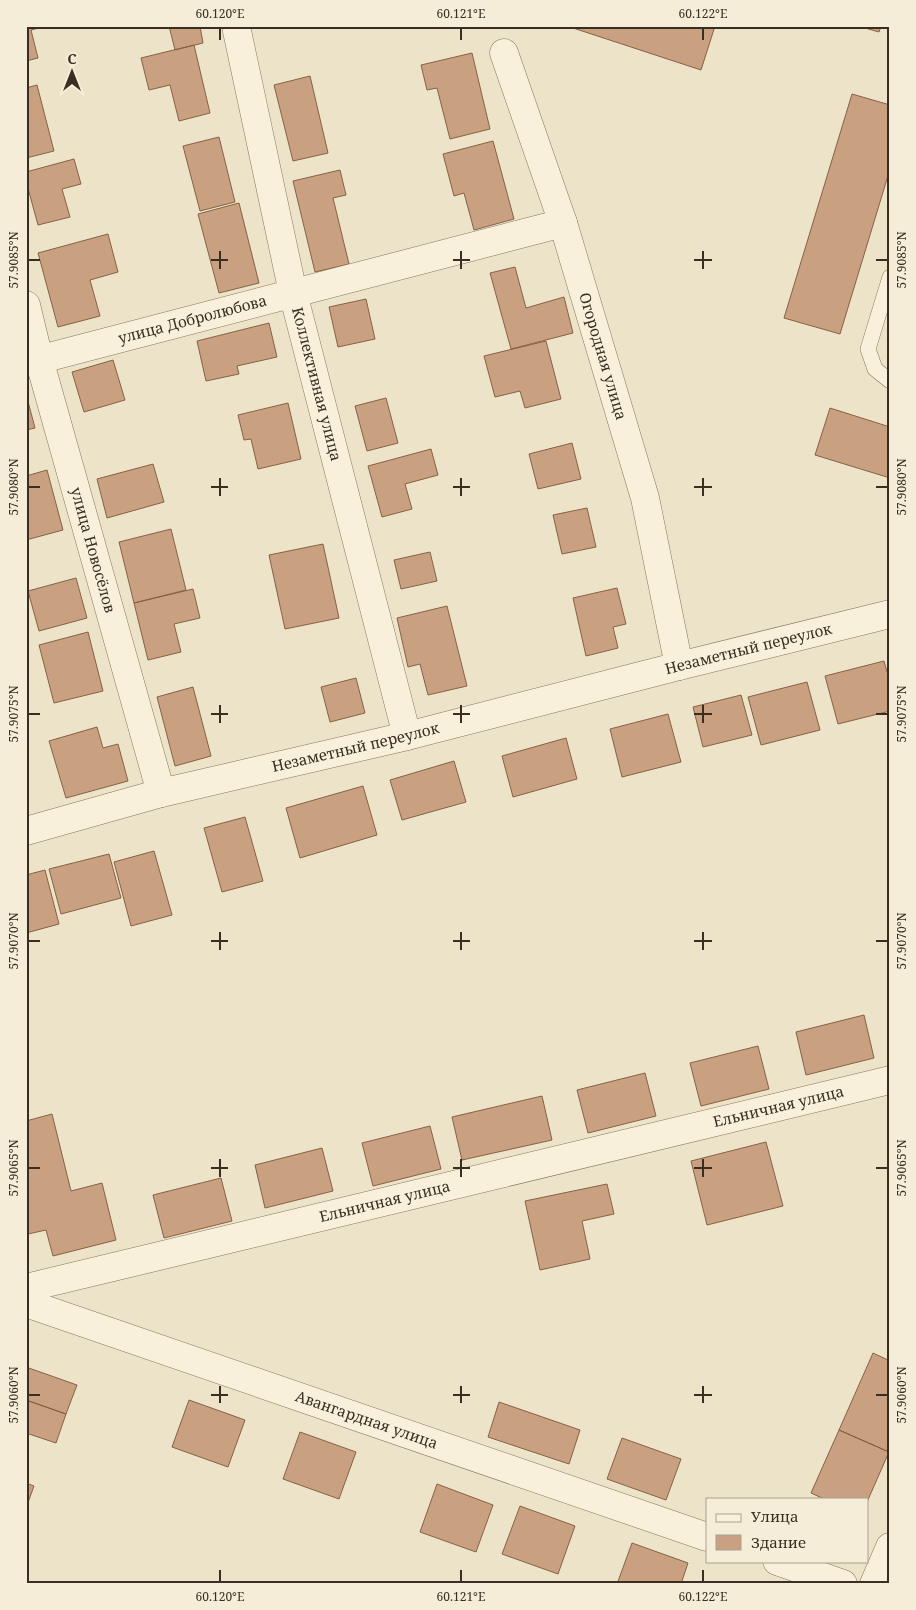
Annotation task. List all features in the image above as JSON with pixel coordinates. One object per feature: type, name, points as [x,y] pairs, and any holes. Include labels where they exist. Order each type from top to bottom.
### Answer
[{"type":"street","name":"Коллективная улица","points":[[237,29],[293,293],[407,736]]},
{"type":"street","name":"Огородная улица","points":[[504,53],[563,224],[644,498],[679,666]]},
{"type":"street","name":"улица Добролюбова","points":[[33,361],[563,224]]},
{"type":"street","name":"улица Новосёлов","points":[[26,306],[33,361],[161,793]]},
{"type":"street","name":"Незаметный переулок","points":[[26,831],[161,793],[407,736],[890,614]]},
{"type":"street","name":"Ельничная улица","points":[[26,1288],[890,1080]]},
{"type":"street","name":"Авангардная улица","points":[[26,1303],[706,1537]]},
{"type":"street","points":[[874,1584],[890,1547]]},
{"type":"street","points":[[780,1562],[843,1584]]},
{"type":"lane","points":[[890,277],[868,349],[875,369],[890,381]]},
{"type":"building","points":[[26,26],[47,26],[31,30],[38,58],[26,61]]},
{"type":"building","points":[[169,26],[200,26],[203,43],[175,50]]},
{"type":"building","points":[[567,26],[715,26],[701,70]]},
{"type":"building","points":[[858,26],[881,26],[879,32]]},
{"type":"building","points":[[194,45],[210,113],[179,121],[170,85],[149,90],[141,58]]},
{"type":"building","points":[[472,53],[490,129],[450,139],[437,88],[427,90],[421,65]]},
{"type":"building","points":[[310,76],[328,153],[293,161],[274,85]]},
{"type":"building","points":[[37,85],[54,151],[26,158],[26,88]]},
{"type":"building","points":[[852,94],[890,105],[890,169],[840,334],[784,318]]},
{"type":"building","points":[[219,137],[235,202],[200,211],[183,146]]},
{"type":"building","points":[[493,141],[514,219],[474,230],[464,193],[454,196],[443,154]]},
{"type":"building","points":[[74,159],[81,184],[62,189],[70,217],[38,225],[26,181],[26,172]]},
{"type":"building","points":[[340,170],[346,195],[333,198],[349,264],[315,272],[293,181]]},
{"type":"building","points":[[239,203],[259,283],[219,293],[198,214]]},
{"type":"building","points":[[108,234],[118,272],[90,280],[100,316],[58,327],[38,253]]},
{"type":"building","points":[[515,267],[526,308],[564,297],[573,333],[511,349],[490,273]]},
{"type":"building","points":[[366,299],[375,339],[338,347],[329,307]]},
{"type":"building","points":[[269,323],[277,357],[237,366],[239,374],[206,381],[197,341]]},
{"type":"building","points":[[546,341],[561,399],[525,408],[520,391],[495,397],[484,356]]},
{"type":"building","points":[[113,360],[125,400],[84,412],[72,372]]},
{"type":"building","points":[[26,394],[35,428],[26,430]]},
{"type":"building","points":[[386,398],[398,443],[367,451],[355,406]]},
{"type":"building","points":[[288,403],[301,459],[258,469],[251,439],[244,440],[238,415]]},
{"type":"building","points":[[830,408],[890,427],[890,478],[815,455]]},
{"type":"building","points":[[572,443],[581,479],[538,489],[529,454]]},
{"type":"building","points":[[431,449],[438,475],[405,484],[412,509],[382,517],[368,466]]},
{"type":"building","points":[[153,464],[164,502],[107,518],[97,479]]},
{"type":"building","points":[[47,470],[63,530],[26,540],[26,476]]},
{"type":"building","points":[[587,508],[596,547],[562,554],[553,515]]},
{"type":"building","points":[[171,529],[186,590],[134,603],[119,542]]},
{"type":"building","points":[[323,544],[339,618],[285,629],[269,555]]},
{"type":"building","points":[[430,552],[437,581],[401,589],[394,560]]},
{"type":"building","points":[[76,578],[87,618],[39,631],[28,591]]},
{"type":"building","points":[[617,588],[626,624],[613,627],[618,648],[586,656],[573,598]]},
{"type":"building","points":[[193,589],[200,618],[174,624],[181,652],[148,660],[134,603]]},
{"type":"building","points":[[447,606],[467,686],[428,695],[420,664],[408,667],[397,618]]},
{"type":"building","points":[[88,632],[103,691],[54,703],[39,645]]},
{"type":"building","points":[[884,661],[890,682],[890,711],[838,724],[825,676]]},
{"type":"building","points":[[356,678],[365,713],[330,722],[321,687]]},
{"type":"building","points":[[807,682],[820,730],[761,745],[748,697]]},
{"type":"building","points":[[193,687],[211,756],[175,766],[157,697]]},
{"type":"building","points":[[741,695],[752,735],[703,747],[693,707]]},
{"type":"building","points":[[668,714],[681,762],[622,777],[610,729]]},
{"type":"building","points":[[97,727],[103,748],[118,744],[128,781],[66,798],[49,741]]},
{"type":"building","points":[[566,738],[577,779],[513,797],[502,756]]},
{"type":"building","points":[[454,761],[466,802],[402,820],[390,780]]},
{"type":"building","points":[[363,786],[377,835],[300,858],[286,808]]},
{"type":"building","points":[[245,817],[263,881],[222,892],[204,828]]},
{"type":"building","points":[[154,851],[172,915],[131,926],[114,862]]},
{"type":"building","points":[[109,854],[121,898],[61,914],[49,869]]},
{"type":"building","points":[[45,870],[59,924],[26,933],[26,875]]},
{"type":"building","points":[[864,1015],[874,1058],[806,1075],[796,1032]]},
{"type":"building","points":[[758,1046],[769,1089],[701,1106],[690,1063]]},
{"type":"building","points":[[645,1073],[656,1116],[588,1133],[577,1090]]},
{"type":"building","points":[[542,1096],[552,1140],[462,1160],[452,1117]]},
{"type":"building","points":[[52,1114],[71,1191],[102,1183],[116,1240],[53,1256],[46,1230],[28,1234],[26,1228],[26,1121]]},
{"type":"building","points":[[430,1126],[441,1169],[373,1186],[362,1143]]},
{"type":"building","points":[[766,1142],[783,1206],[707,1225],[691,1161]]},
{"type":"building","points":[[322,1148],[333,1191],[265,1208],[255,1165]]},
{"type":"building","points":[[221,1178],[232,1221],[164,1238],[153,1195]]},
{"type":"building","points":[[607,1184],[614,1214],[582,1221],[590,1259],[540,1270],[525,1201]]},
{"type":"building","points":[[873,1353],[890,1361],[889,1452],[839,1430]]},
{"type":"building","points":[[26,1367],[77,1385],[66,1414],[26,1400]]},
{"type":"building","points":[[26,1400],[66,1414],[56,1443],[26,1433]]},
{"type":"building","points":[[189,1400],[245,1420],[228,1467],[172,1447]]},
{"type":"building","points":[[499,1402],[580,1430],[569,1464],[488,1437]]},
{"type":"building","points":[[839,1430],[889,1452],[868,1500],[868,1498],[822,1498],[811,1493]]},
{"type":"building","points":[[300,1432],[356,1452],[339,1499],[283,1479]]},
{"type":"building","points":[[622,1438],[681,1459],[666,1500],[607,1479]]},
{"type":"building","points":[[26,1483],[34,1486],[26,1508]]},
{"type":"building","points":[[437,1484],[493,1505],[476,1552],[420,1532]]},
{"type":"building","points":[[520,1506],[575,1526],[558,1574],[502,1554]]},
{"type":"building","points":[[632,1543],[688,1563],[681,1584],[617,1584]]}]
